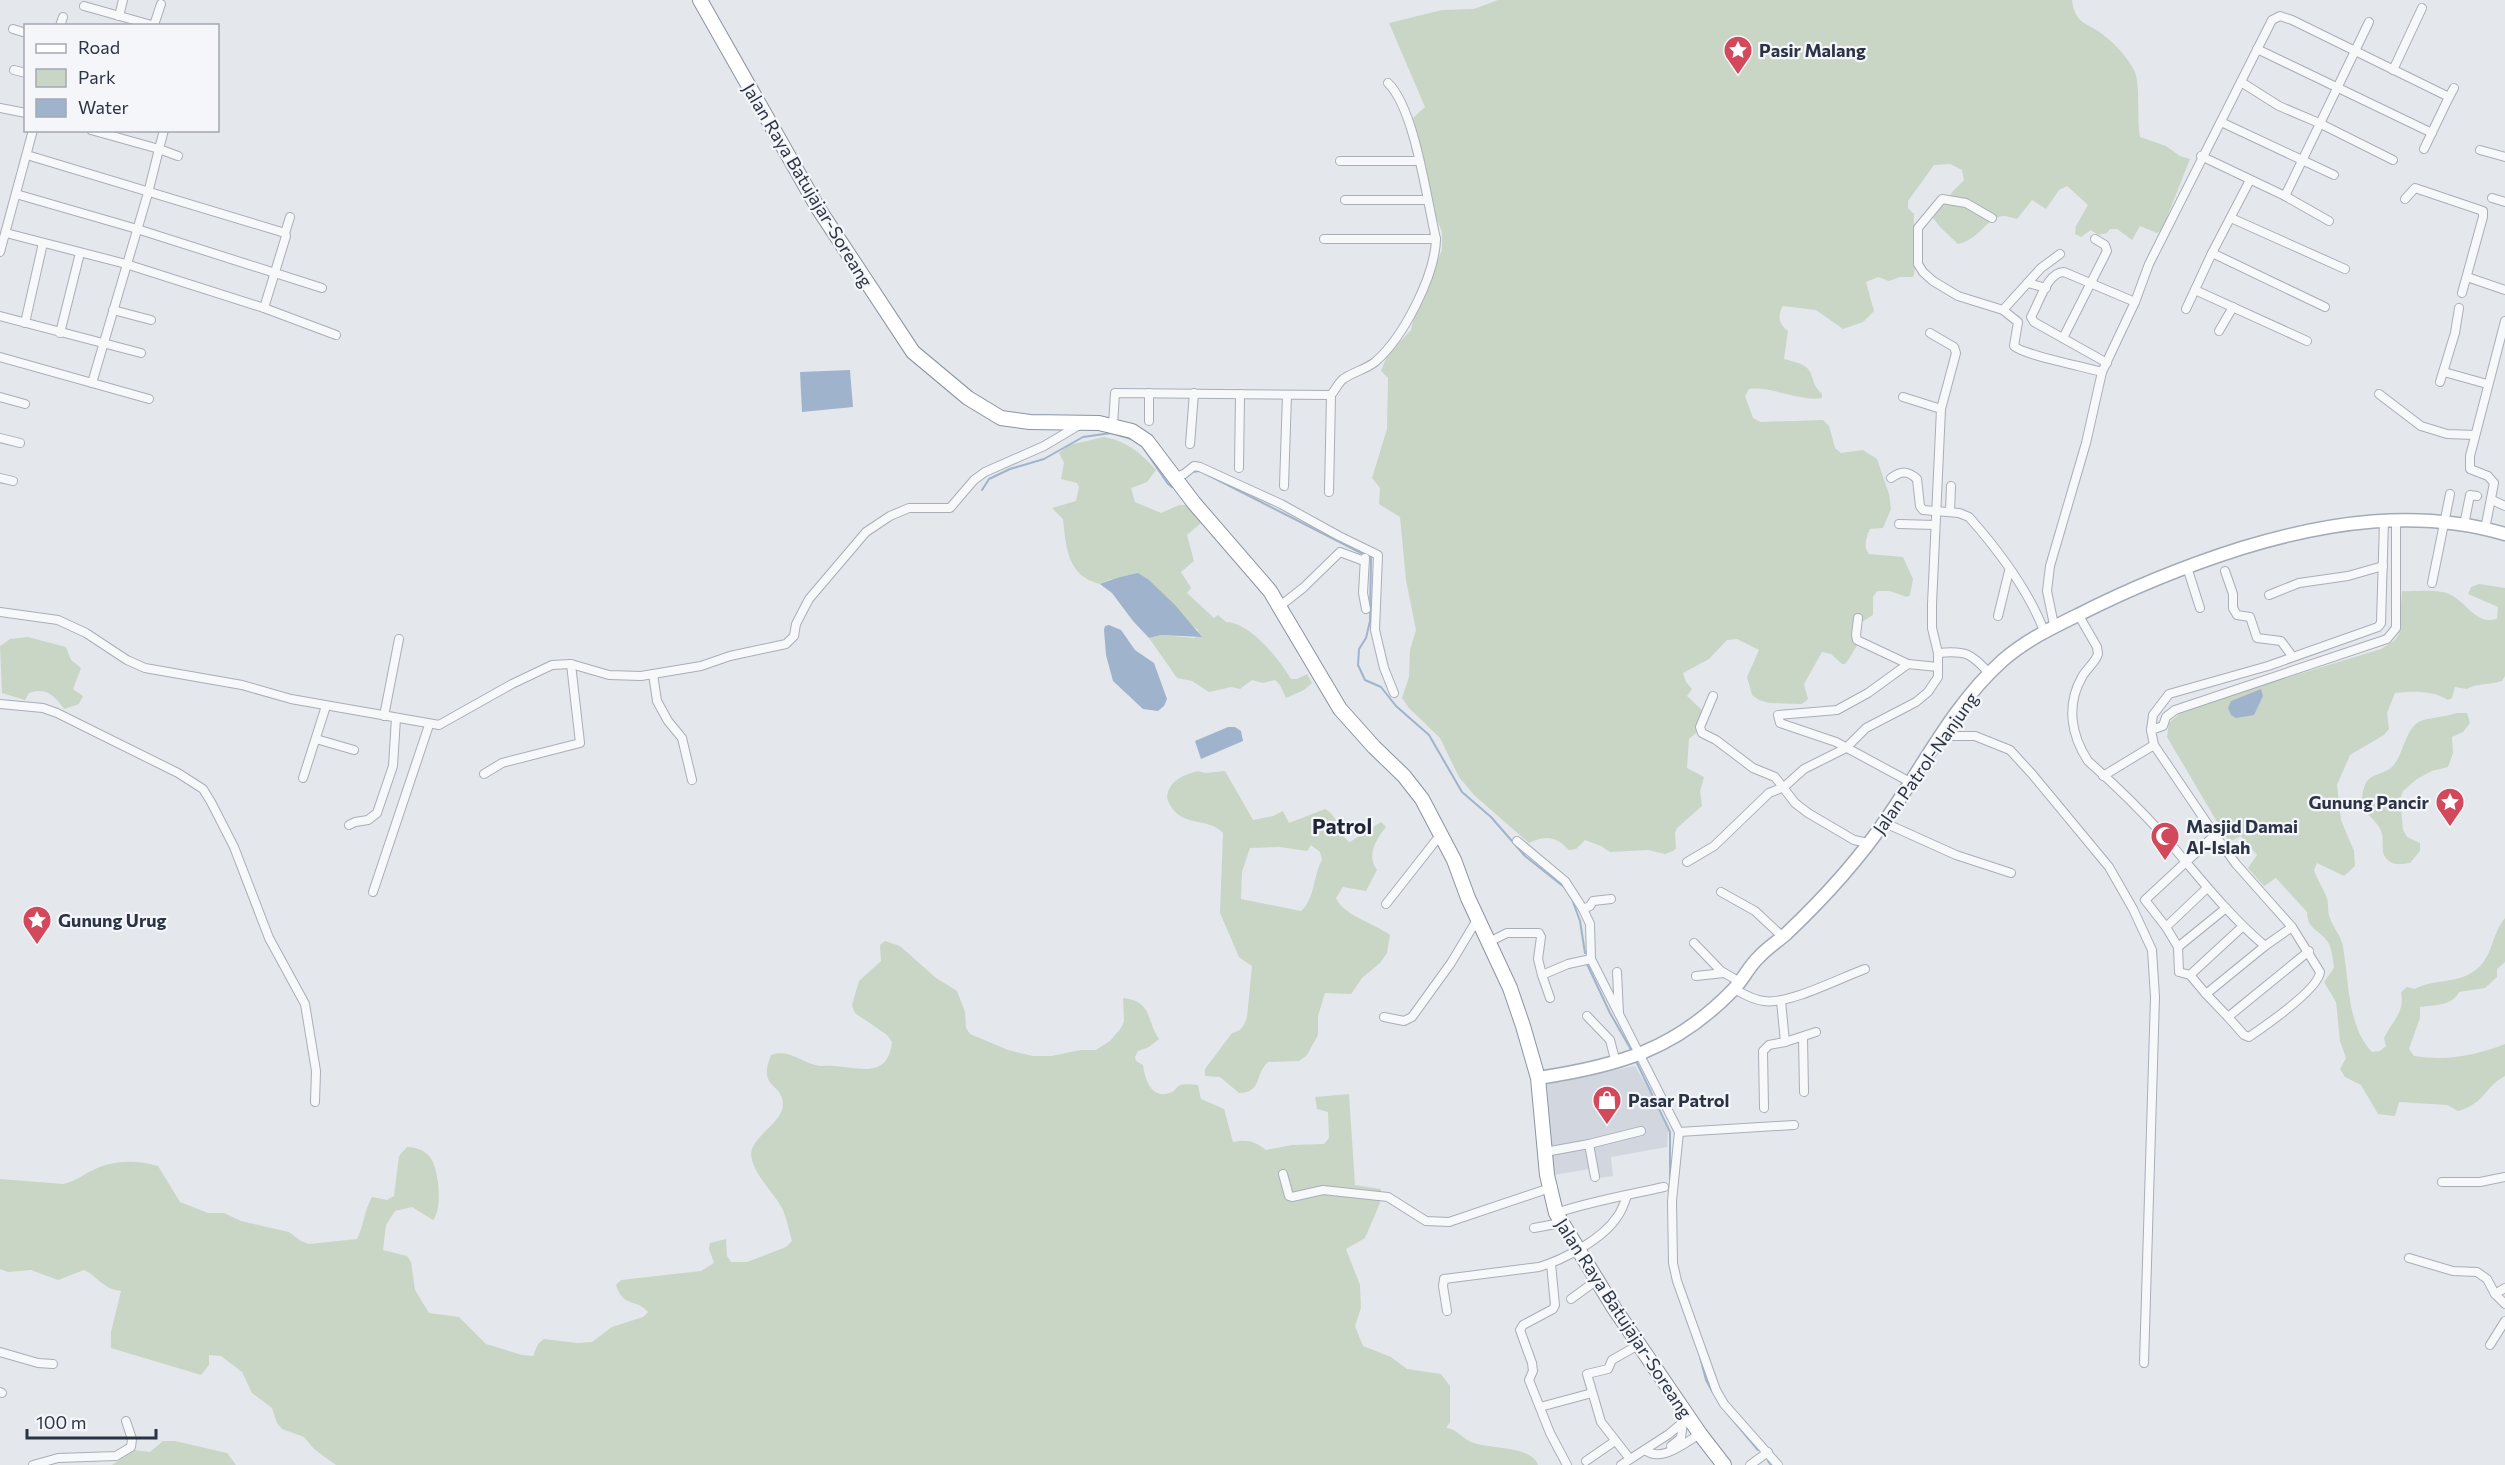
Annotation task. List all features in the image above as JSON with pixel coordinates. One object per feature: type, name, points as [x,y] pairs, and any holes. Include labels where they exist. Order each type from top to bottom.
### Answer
[{"type":"highway","name":"Jalan Raya Batujajar-Soreang","points":[[700,0],[818,208],[913,352],[968,398],[1001,418],[1030,423],[1113,425],[1132,431],[1147,441],[1194,502],[1253,569],[1280,606],[1340,708],[1411,784],[1426,806],[1454,860],[1510,988],[1538,1078],[1550,1188],[1559,1218],[1686,1420],[1724,1465]]},
{"type":"main road","name":"Jalan Patrol-Nanjung","points":[[1538,1078],[1616,1063],[1637,1056],[1684,1032],[1737,985],[1758,957],[1783,937],[1838,883],[1885,823],[1939,736],[1989,673],[2004,659],[2049,628],[2097,603],[2187,567],[2252,545],[2298,533],[2357,522],[2390,521],[2443,522],[2505,534]]},
{"type":"street","points":[[119,16],[123,0]]},
{"type":"street","points":[[155,24],[161,4]]},
{"type":"street","points":[[84,6],[151,24]]},
{"type":"street","points":[[2393,70],[2422,8]]},
{"type":"street","points":[[2049,628],[2047,591],[2050,566],[2086,443],[2103,372],[2135,302],[2149,264],[2201,156],[2221,122],[2272,20],[2280,16],[2292,20],[2449,97]]},
{"type":"street","points":[[61,24],[63,17]]},
{"type":"street","points":[[2285,196],[2369,22]]},
{"type":"street","points":[[13,29],[24,32]]},
{"type":"street","points":[[2257,50],[2432,134]]},
{"type":"street","points":[[14,70],[24,72]]},
{"type":"street","points":[[2241,82],[2279,106],[2393,160]]},
{"type":"street","points":[[1329,492],[1331,395],[1341,380],[1364,370],[1391,344],[1424,286],[1436,253],[1436,239],[1410,128],[1398,94],[1388,83]]},
{"type":"street","points":[[2424,149],[2454,88]]},
{"type":"street","points":[[0,108],[24,113]]},
{"type":"street","points":[[2221,122],[2334,175]]},
{"type":"street","points":[[0,252],[33,132]]},
{"type":"street","points":[[98,132],[178,156]]},
{"type":"street","points":[[92,382],[148,193],[163,132]]},
{"type":"street","points":[[2480,150],[2505,158]]},
{"type":"street","points":[[27,155],[285,233]]},
{"type":"street","points":[[2201,156],[2285,196],[2330,221]]},
{"type":"street","points":[[1340,161],[1418,161]]},
{"type":"street","points":[[2186,309],[2250,180]]},
{"type":"street","points":[[2405,199],[2415,188],[2483,211],[2462,293]]},
{"type":"street","points":[[16,194],[137,229],[322,288]]},
{"type":"street","points":[[2492,198],[2505,202]]},
{"type":"street","points":[[1345,200],[1427,200]]},
{"type":"street","points":[[1992,218],[1966,203],[1942,200],[1918,228],[1918,264],[1934,281],[1958,296],[2002,310],[2018,322],[2014,342],[2016,348],[2103,372]]},
{"type":"street","points":[[264,308],[290,217]]},
{"type":"street","points":[[2231,218],[2345,269]]},
{"type":"street","points":[[6,233],[126,264],[264,308],[336,335]]},
{"type":"street","points":[[1324,239],[1436,239]]},
{"type":"street","points":[[2063,338],[2088,284],[2107,251],[2105,245],[2095,239]]},
{"type":"street","points":[[25,322],[43,243]]},
{"type":"street","points":[[60,333],[80,253]]},
{"type":"street","points":[[2212,253],[2325,307]]},
{"type":"street","points":[[2002,310],[2041,268],[2060,254]]},
{"type":"street","points":[[2107,363],[2032,320],[2046,288],[2052,276],[2064,272],[2135,302]]},
{"type":"street","points":[[2467,277],[2505,290]]},
{"type":"street","points":[[2028,283],[2046,288]]},
{"type":"street","points":[[2195,290],[2307,341]]},
{"type":"street","points":[[2219,331],[2233,307]]},
{"type":"street","points":[[2440,382],[2441,369],[2455,333],[2459,308]]},
{"type":"street","points":[[112,310],[151,320]]},
{"type":"street","points":[[0,316],[141,353]]},
{"type":"street","points":[[2486,529],[2494,483],[2488,476],[2470,469],[2470,456],[2505,321]]},
{"type":"street","points":[[1687,862],[1714,846],[1769,793],[1784,787],[1804,769],[1846,748],[1866,728],[1916,702],[1928,692],[1938,677],[1938,653],[1932,628],[1941,409],[1956,354],[1954,347],[1930,333]]},
{"type":"street","points":[[0,357],[149,399]]},
{"type":"street","points":[[2441,369],[2487,384]]},
{"type":"street","points":[[1113,425],[1115,393],[1331,395]]},
{"type":"street","points":[[1149,393],[1149,421]]},
{"type":"street","points":[[1190,444],[1194,393]]},
{"type":"street","points":[[1239,468],[1240,394]]},
{"type":"street","points":[[1284,486],[1287,394]]},
{"type":"street","points":[[2379,394],[2419,425],[2446,434],[2475,435]]},
{"type":"street","points":[[0,397],[25,404]]},
{"type":"street","points":[[1903,397],[1941,409]]},
{"type":"street","points":[[0,612],[58,620],[86,633],[145,668],[242,685],[326,706],[429,725],[441,724],[549,666],[571,664],[609,675],[653,674],[701,666],[789,643],[810,599],[866,532],[890,516],[909,508],[950,508],[974,480],[985,472],[1044,446],[1082,423]]},
{"type":"street","points":[[0,438],[20,443]]},
{"type":"street","points":[[1175,477],[1184,474],[1194,466],[1200,467],[1281,504],[1339,536],[1371,557]]},
{"type":"street","points":[[1891,478],[1904,472],[1913,475],[1919,485],[1921,509],[1965,514],[1969,517],[2020,583],[2049,628]]},
{"type":"street","points":[[0,478],[13,482]]},
{"type":"street","points":[[1950,486],[1950,512]]},
{"type":"street","points":[[2432,583],[2450,494]]},
{"type":"street","points":[[2464,525],[2470,495],[2477,496]]},
{"type":"street","points":[[2492,500],[2505,506]]},
{"type":"street","points":[[2215,834],[2186,864],[2145,900],[2178,947],[2179,972],[2190,975],[2244,1035],[2249,1037],[2307,992],[2320,977],[2320,972],[2292,927],[2236,864],[2175,772],[2154,745],[2151,730],[2153,715],[2169,694],[2268,666],[2380,625],[2383,566],[2390,521]]},
{"type":"street","points":[[2151,730],[2163,726],[2166,717],[2175,710],[2387,639],[2396,628],[2390,521]]},
{"type":"street","points":[[1899,524],[1935,525]]},
{"type":"street","points":[[1280,606],[1303,588],[1340,552],[1371,557]]},
{"type":"street","points":[[1366,609],[1363,593],[1371,557]]},
{"type":"street","points":[[1371,557],[1376,630],[1384,668],[1394,693]]},
{"type":"street","points":[[2269,595],[2299,583],[2348,576],[2383,566]]},
{"type":"street","points":[[2187,567],[2200,608]]},
{"type":"street","points":[[1998,616],[2010,571]]},
{"type":"street","points":[[2225,571],[2237,615],[2250,617],[2257,638],[2281,641],[2292,656]]},
{"type":"street","points":[[2078,614],[2097,647],[2098,654],[2081,678],[2072,708],[2072,726],[2088,761],[2150,821],[2242,927],[2265,946]]},
{"type":"street","points":[[1858,618],[1857,640],[1908,664],[1938,667]]},
{"type":"street","points":[[384,716],[399,639]]},
{"type":"street","points":[[1938,653],[1958,651],[1969,654],[1989,673]]},
{"type":"street","points":[[483,774],[502,763],[579,744],[581,739],[571,664]]},
{"type":"street","points":[[1908,664],[1869,693],[1837,710],[1778,715],[1780,723],[1836,742],[1910,782]]},
{"type":"street","points":[[653,674],[657,701],[668,721],[682,738],[692,780]]},
{"type":"street","points":[[1713,696],[1700,727],[1702,733],[1716,740],[1753,768],[1770,774],[1784,787],[1795,803],[1808,813],[1854,840],[1868,843]]},
{"type":"street","points":[[0,704],[43,708],[57,713],[178,773],[202,789],[220,815],[269,938],[305,1004],[316,1071],[315,1102]]},
{"type":"street","points":[[303,778],[326,706]]},
{"type":"street","points":[[349,825],[368,820],[377,813],[392,773],[396,718]]},
{"type":"street","points":[[373,892],[429,725]]},
{"type":"street","points":[[1939,736],[1975,736],[2010,750],[2109,867],[2152,950],[2156,997],[2144,1363]]},
{"type":"street","points":[[316,739],[354,750]]},
{"type":"street","points":[[2103,776],[2154,745]]},
{"type":"street","points":[[1885,823],[1956,855],[2011,873]]},
{"type":"street","points":[[1386,904],[1441,834]]},
{"type":"street","points":[[1517,841],[1565,881],[1583,909],[1590,924],[1591,959],[1637,1056],[1679,1132],[1672,1201],[1673,1263],[1677,1281],[1716,1390],[1724,1404],[1778,1465]]},
{"type":"street","points":[[2166,927],[2207,888]]},
{"type":"street","points":[[1721,892],[1755,911],[1783,937]]},
{"type":"street","points":[[1583,909],[1589,907],[1593,902],[1611,899]]},
{"type":"street","points":[[2178,947],[2226,908]]},
{"type":"street","points":[[1384,1017],[1404,1021],[1412,1017],[1451,963],[1478,918]]},
{"type":"street","points":[[2190,975],[2242,927]]},
{"type":"street","points":[[2206,994],[2292,927]]},
{"type":"street","points":[[1489,942],[1507,933],[1539,933],[1541,937],[1538,959],[1550,998]]},
{"type":"street","points":[[1694,943],[1750,997],[1764,1001],[1781,1001],[1865,969]]},
{"type":"street","points":[[2228,1017],[2308,951]]},
{"type":"street","points":[[1542,975],[1568,964],[1591,959]]},
{"type":"street","points":[[1617,972],[1619,1018]]},
{"type":"street","points":[[1696,976],[1724,974]]},
{"type":"street","points":[[1781,1001],[1785,1042]]},
{"type":"street","points":[[1587,1016],[1610,1040],[1616,1063]]},
{"type":"street","points":[[1764,1108],[1763,1051],[1769,1046],[1816,1032]]},
{"type":"street","points":[[1803,1037],[1804,1092]]},
{"type":"street","points":[[1679,1132],[1794,1125]]},
{"type":"street","points":[[1545,1152],[1641,1131]]},
{"type":"street","points":[[1589,1144],[1595,1177]]},
{"type":"street","points":[[1283,1174],[1289,1196],[1292,1197],[1323,1190],[1388,1197],[1426,1221],[1449,1222],[1550,1188]]},
{"type":"street","points":[[2442,1182],[2480,1182],[2505,1177]]},
{"type":"street","points":[[1534,1228],[1594,1201],[1627,1196],[1664,1186]]},
{"type":"street","points":[[1446,1311],[1444,1279],[1539,1268],[1551,1264],[1590,1244],[1617,1219],[1627,1196]]},
{"type":"street","points":[[2409,1257],[2453,1271],[2477,1272],[2487,1279],[2494,1294],[2505,1304]]},
{"type":"street","points":[[1551,1264],[1555,1305],[1553,1309],[1520,1329],[1532,1363],[1533,1371],[1529,1378],[1550,1433],[1567,1465]]},
{"type":"street","points":[[1570,1299],[1598,1280]]},
{"type":"street","points":[[2494,1294],[2505,1288]]},
{"type":"street","points":[[2490,1345],[2505,1321]]},
{"type":"street","points":[[1630,1459],[1601,1422],[1588,1372],[1608,1369],[1612,1360],[1640,1344]]},
{"type":"street","points":[[0,1352],[38,1363],[53,1364]]},
{"type":"street","points":[[1540,1407],[1592,1393]]},
{"type":"street","points":[[1621,1465],[1686,1420]]},
{"type":"street","points":[[1671,1451],[1671,1446],[1680,1438],[1686,1420]]},
{"type":"street","points":[[33,1465],[58,1458],[116,1456],[131,1447],[132,1439],[126,1421]]},
{"type":"street","points":[[1645,1450],[1651,1455],[1660,1455],[1700,1434]]},
{"type":"street","points":[[1586,1461],[1615,1441]]},
{"type":"street","points":[[1750,1465],[1767,1452]]},
{"type":"shaded area","name":"Pasar Patrol","points":[[1635,1066],[1668,1131],[1667,1147],[1611,1157],[1613,1176],[1598,1178],[1596,1168],[1553,1175],[1547,1084]]},
{"type":"green space","points":[[1498,0],[2072,0],[2078,18],[2115,45],[2135,72],[2140,137],[2166,146],[2180,156],[2190,159],[2162,230],[2157,233],[2140,226],[2132,240],[2117,229],[2110,229],[2107,233],[2098,235],[2091,230],[2081,237],[2075,234],[2076,226],[2088,205],[2067,186],[2059,190],[2046,209],[2032,200],[2017,219],[2005,216],[1997,218],[1972,238],[1958,244],[1933,218],[1964,180],[1962,170],[1950,164],[1934,165],[1908,201],[1908,208],[1914,214],[1915,266],[1913,277],[1900,277],[1889,281],[1878,277],[1866,282],[1874,311],[1863,322],[1843,329],[1816,310],[1783,306],[1780,320],[1788,331],[1784,359],[1799,363],[1808,369],[1822,398],[1805,398],[1767,390],[1749,389],[1745,396],[1753,418],[1760,422],[1823,420],[1829,426],[1835,448],[1841,453],[1863,450],[1877,459],[1889,494],[1891,509],[1883,528],[1870,529],[1866,539],[1866,549],[1869,554],[1903,557],[1913,579],[1910,595],[1907,597],[1890,591],[1877,591],[1873,597],[1873,615],[1852,628],[1851,637],[1857,646],[1848,660],[1842,664],[1831,654],[1822,652],[1804,684],[1808,699],[1802,704],[1769,703],[1752,695],[1747,677],[1759,650],[1737,639],[1727,640],[1709,659],[1683,673],[1692,689],[1687,696],[1703,711],[1696,733],[1689,739],[1687,768],[1704,777],[1700,791],[1702,806],[1677,828],[1676,848],[1665,854],[1648,850],[1610,852],[1585,840],[1576,849],[1569,850],[1560,842],[1550,838],[1529,843],[1474,795],[1459,777],[1440,738],[1409,708],[1402,698],[1409,677],[1410,650],[1416,630],[1406,580],[1400,517],[1379,504],[1380,488],[1372,478],[1387,429],[1388,378],[1381,371],[1387,356],[1411,330],[1414,317],[1442,250],[1442,232],[1429,200],[1422,152],[1413,118],[1425,107],[1389,23],[1442,10],[1474,9]]},
{"type":"green space","points":[[1104,437],[1133,449],[1156,470],[1147,482],[1131,488],[1135,502],[1161,513],[1179,505],[1188,505],[1201,523],[1187,535],[1194,561],[1181,572],[1191,588],[1187,593],[1214,618],[1218,615],[1226,622],[1235,624],[1254,635],[1272,652],[1291,679],[1307,674],[1312,683],[1304,690],[1286,698],[1275,680],[1263,683],[1252,680],[1240,689],[1231,687],[1209,692],[1192,681],[1177,678],[1149,638],[1161,635],[1195,638],[1198,630],[1188,623],[1183,614],[1127,575],[1119,580],[1110,579],[1100,584],[1089,580],[1075,567],[1067,550],[1063,519],[1052,508],[1076,501],[1079,487],[1077,483],[1061,479],[1064,463],[1059,453],[1069,445]]},
{"type":"green space","points":[[2479,584],[2505,588],[2505,676],[2502,681],[2467,689],[2455,687],[2452,698],[2448,700],[2429,693],[2395,693],[2387,713],[2389,729],[2384,735],[2350,755],[2337,785],[2341,820],[2354,851],[2355,866],[2344,876],[2317,863],[2314,870],[2327,899],[2331,922],[2342,943],[2353,1016],[2364,1041],[2372,1052],[2380,1051],[2386,1046],[2384,1038],[2401,1006],[2401,992],[2407,987],[2415,989],[2471,973],[2487,957],[2497,930],[2505,918],[2505,962],[2497,969],[2497,977],[2485,988],[2459,992],[2448,1002],[2420,1007],[2420,1018],[2409,1049],[2414,1056],[2449,1058],[2482,1052],[2505,1044],[2505,1076],[2492,1085],[2474,1104],[2458,1111],[2447,1105],[2399,1102],[2395,1116],[2378,1114],[2361,1085],[2345,1077],[2340,1069],[2346,1058],[2340,1041],[2336,1002],[2324,982],[2334,968],[2329,944],[2309,923],[2307,912],[2276,878],[2264,886],[2248,868],[2257,855],[2241,836],[2229,842],[2167,737],[2169,723],[2185,709],[2381,649],[2394,641],[2399,634],[2402,591],[2435,591],[2448,594],[2478,617],[2497,619],[2498,607],[2468,594],[2471,587]]},
{"type":"green space","points":[[28,637],[66,647],[71,660],[81,668],[73,689],[83,696],[79,704],[64,709],[50,694],[40,691],[29,693],[25,700],[2,693],[0,646],[10,639]]},
{"type":"green space","points":[[2456,713],[2467,713],[2470,723],[2463,732],[2452,737],[2453,753],[2448,767],[2432,771],[2417,779],[2403,791],[2400,799],[2403,830],[2407,837],[2420,843],[2420,851],[2410,863],[2393,863],[2384,855],[2380,828],[2364,809],[2362,795],[2365,785],[2369,779],[2391,768],[2416,724]]},
{"type":"green space","points":[[1198,771],[1205,773],[1225,771],[1253,820],[1273,816],[1283,811],[1289,823],[1325,809],[1330,812],[1343,835],[1350,842],[1381,822],[1386,827],[1372,853],[1377,870],[1366,891],[1343,887],[1336,898],[1346,910],[1390,935],[1387,953],[1380,963],[1362,978],[1351,994],[1325,993],[1318,1016],[1318,1035],[1307,1055],[1299,1061],[1268,1062],[1255,1086],[1247,1092],[1239,1093],[1220,1077],[1205,1076],[1205,1069],[1232,1033],[1240,1030],[1245,1023],[1252,966],[1239,957],[1220,913],[1223,833],[1209,824],[1178,814],[1167,798],[1173,783]],"holes":[[[1311,845],[1320,852],[1322,860],[1309,900],[1301,911],[1241,899],[1242,872],[1250,848],[1280,847],[1307,851]]]},
{"type":"green space","points":[[885,941],[900,946],[936,978],[957,991],[965,1012],[966,1028],[970,1034],[1008,1050],[1033,1056],[1051,1056],[1081,1050],[1096,1050],[1110,1041],[1121,1028],[1124,1021],[1123,998],[1139,1003],[1147,1013],[1159,1039],[1149,1047],[1138,1051],[1135,1057],[1136,1061],[1143,1065],[1151,1088],[1159,1094],[1165,1094],[1181,1085],[1198,1085],[1201,1099],[1224,1109],[1233,1142],[1251,1142],[1266,1150],[1292,1145],[1324,1144],[1329,1138],[1328,1112],[1317,1109],[1315,1097],[1349,1094],[1355,1185],[1381,1189],[1380,1203],[1365,1238],[1346,1249],[1360,1285],[1361,1308],[1355,1326],[1363,1346],[1391,1357],[1407,1369],[1441,1374],[1450,1386],[1450,1422],[1446,1428],[1454,1430],[1474,1443],[1528,1454],[1538,1465],[336,1465],[314,1449],[304,1437],[282,1429],[277,1423],[272,1408],[252,1393],[242,1372],[221,1356],[209,1355],[209,1365],[201,1375],[111,1348],[111,1332],[121,1291],[109,1288],[84,1270],[58,1280],[31,1270],[8,1272],[0,1269],[0,1179],[63,1184],[105,1165],[132,1162],[149,1164],[158,1166],[180,1202],[208,1213],[224,1213],[241,1221],[289,1232],[309,1244],[357,1239],[372,1197],[387,1200],[394,1196],[399,1156],[407,1147],[410,1147],[425,1152],[432,1161],[439,1198],[436,1215],[433,1220],[412,1207],[395,1211],[386,1225],[383,1250],[407,1256],[411,1262],[415,1290],[429,1313],[459,1317],[486,1344],[522,1355],[533,1356],[538,1344],[544,1339],[577,1343],[592,1342],[612,1327],[643,1317],[648,1312],[622,1297],[616,1285],[621,1280],[701,1271],[714,1263],[709,1249],[710,1243],[726,1239],[727,1256],[731,1262],[747,1262],[786,1247],[792,1241],[783,1210],[757,1172],[751,1156],[755,1143],[775,1122],[782,1110],[782,1097],[768,1080],[767,1066],[771,1055],[783,1053],[820,1066],[870,1069],[885,1062],[892,1042],[887,1035],[855,1013],[852,1005],[859,981],[881,961],[880,945]]},
{"type":"green space","points":[[163,1441],[175,1441],[227,1453],[236,1465],[112,1465],[134,1450],[150,1452]]},
{"type":"water","points":[[850,370],[853,407],[802,412],[800,372]]},
{"type":"water","points":[[1138,573],[1149,580],[1175,605],[1202,637],[1161,635],[1149,638],[1112,593],[1100,584]]},
{"type":"water","points":[[1109,625],[1121,630],[1135,650],[1154,663],[1167,699],[1158,711],[1143,709],[1113,681],[1106,655],[1104,630],[1105,626]]},
{"type":"water","points":[[2261,689],[2263,696],[2254,715],[2236,718],[2231,715],[2228,708],[2231,701]]},
{"type":"water","points":[[1228,727],[1235,727],[1241,731],[1243,741],[1201,759],[1195,741]]},
{"type":"waterway","points":[[982,490],[989,479],[1010,469],[1044,459],[1083,437],[1111,433],[1135,440]]},
{"type":"waterway","points":[[1140,443],[1168,484],[1172,487],[1174,485]]},
{"type":"waterway","points":[[1192,472],[1200,471],[1371,558],[1370,621],[1366,638],[1359,649],[1358,665],[1365,680],[1381,687],[1396,706],[1429,735],[1462,792],[1491,817],[1525,856],[1564,887],[1572,899],[1580,921],[1585,953]]},
{"type":"waterway","points":[[1587,964],[1610,1013],[1633,1053]]},
{"type":"waterway","points":[[1636,1061],[1670,1132],[1670,1185]]},
{"type":"waterway","points":[[1669,1224],[1670,1263]]},
{"type":"waterway","points":[[1700,1357],[1706,1380],[1712,1391]]},
{"type":"waterway","points":[[1727,1413],[1758,1450]]},
{"type":"waterway","points":[[1768,1461],[1771,1465]]},
{"type":"place","name":"Pasir Malang","points":[[1738,76]]},
{"type":"place","name":"Gunung Pancir","points":[[2450,828]]},
{"type":"place","name":"Masjid Damai Al-Islah","points":[[2165,862]]},
{"type":"place","name":"Gunung Urug","points":[[37,946]]},
{"type":"place","name":"Pasar Patrol","points":[[1607,1126]]},
{"type":"district","name":"Patrol","points":[[1342,825]]}]
